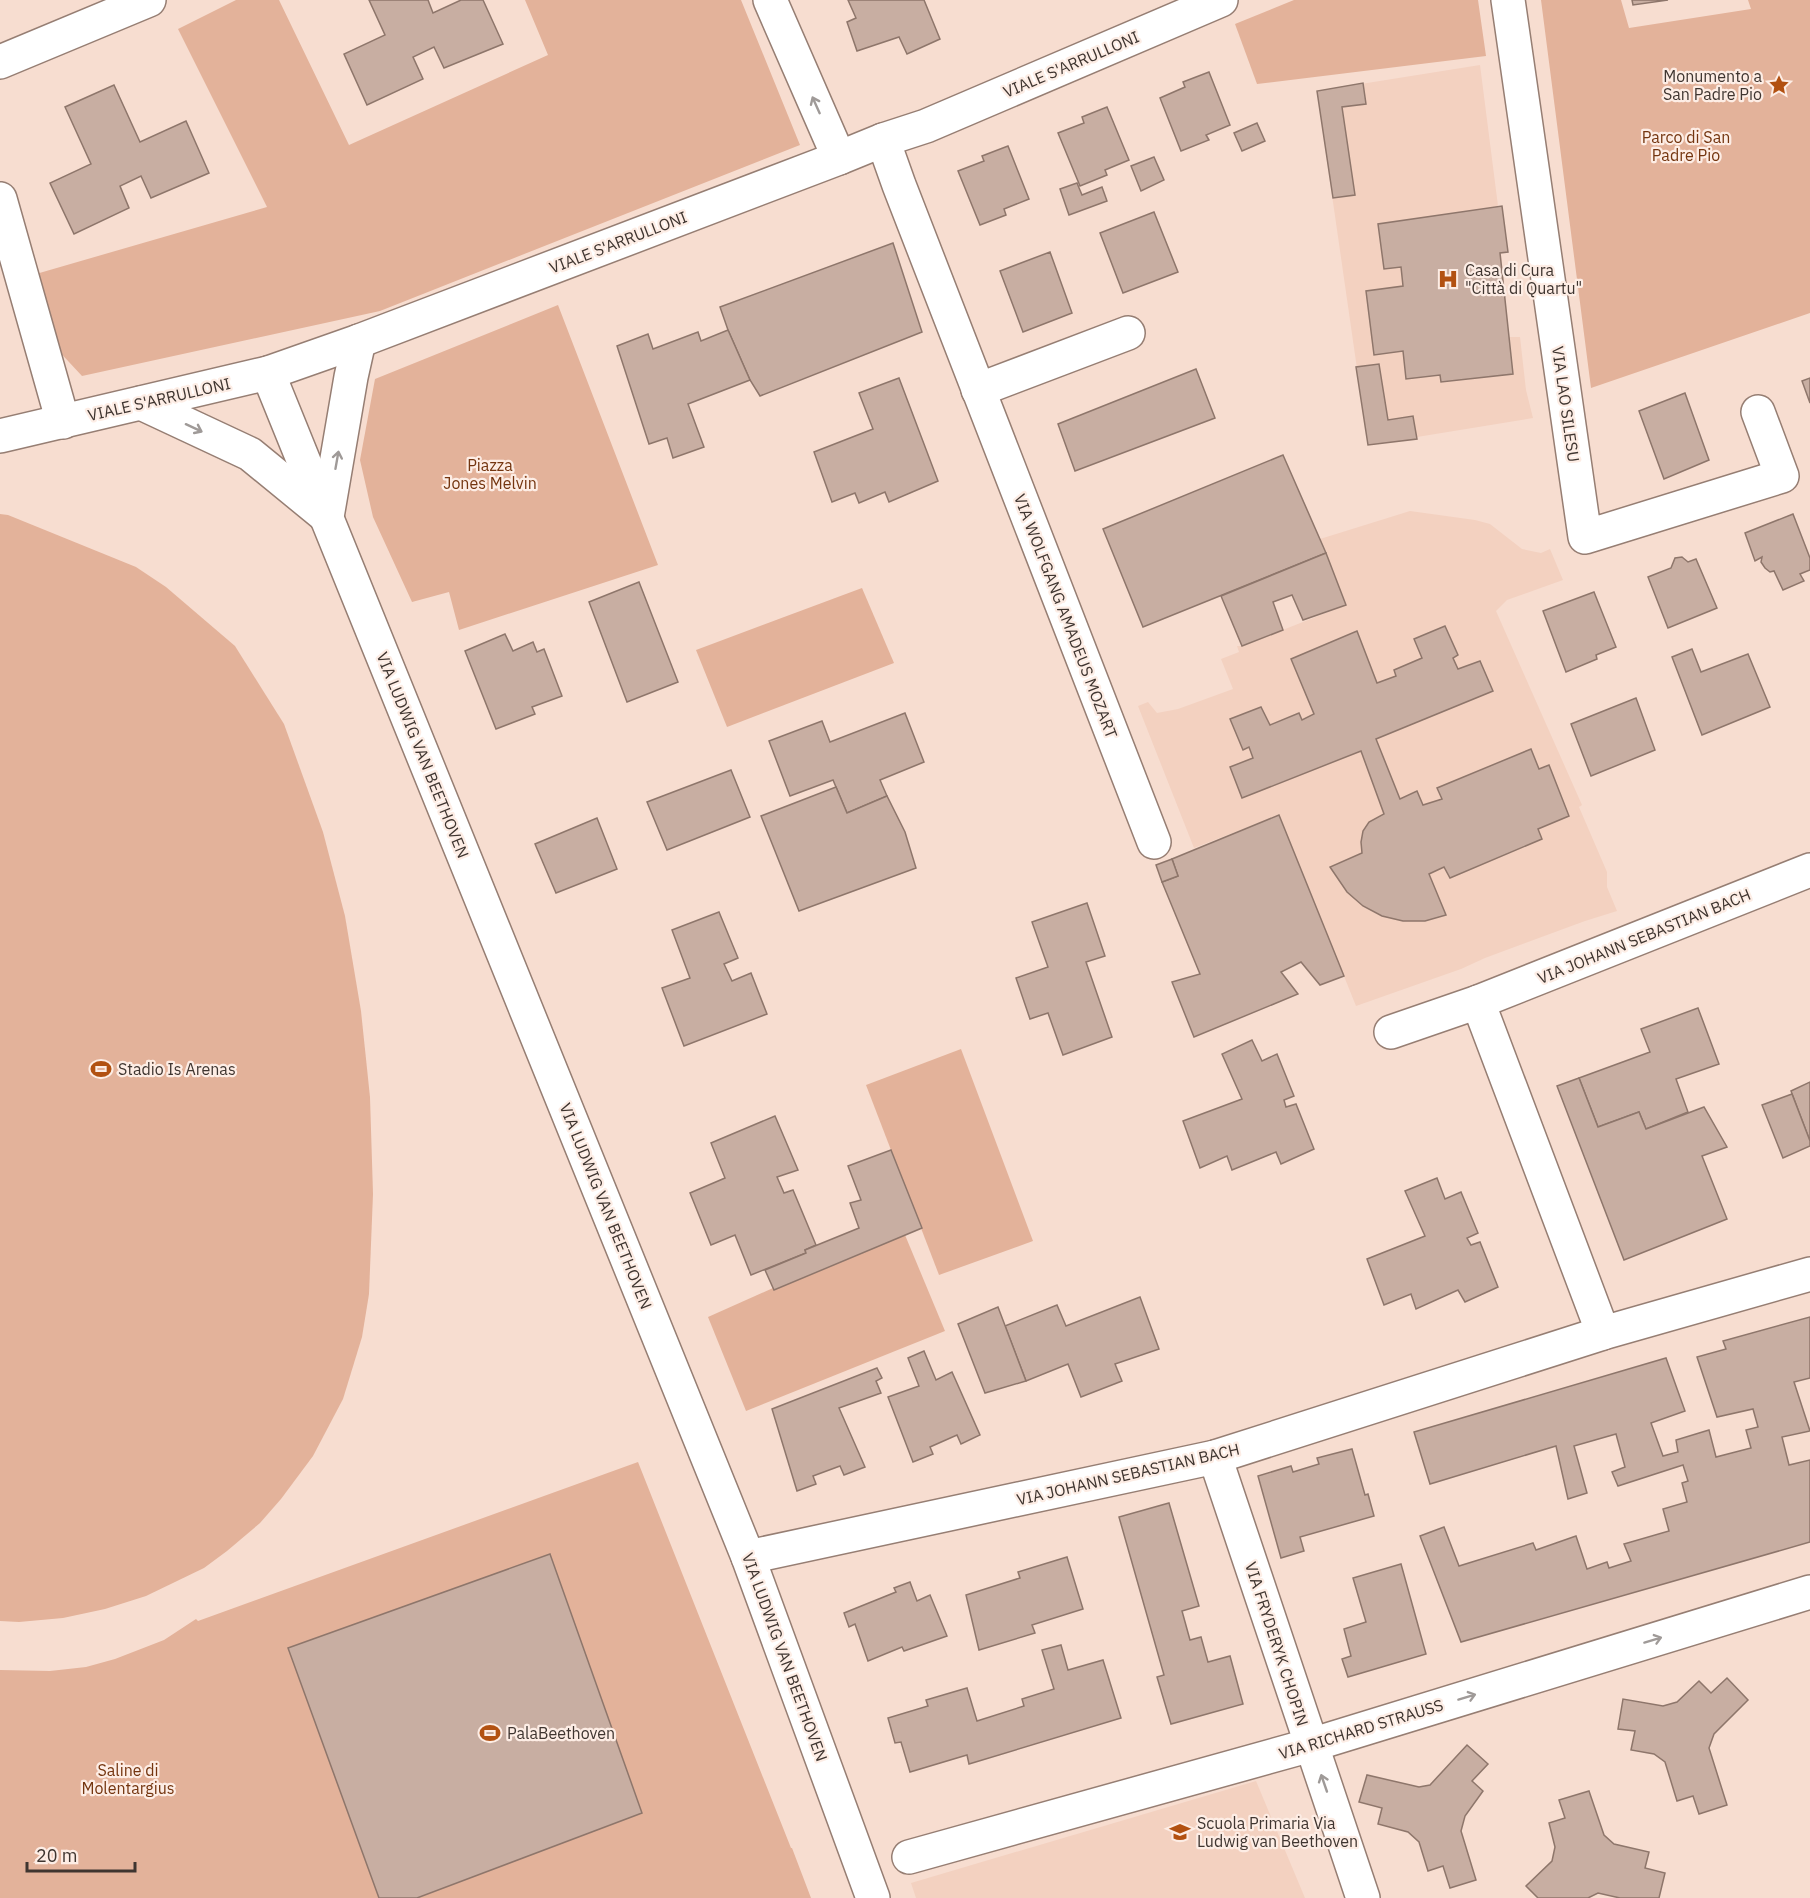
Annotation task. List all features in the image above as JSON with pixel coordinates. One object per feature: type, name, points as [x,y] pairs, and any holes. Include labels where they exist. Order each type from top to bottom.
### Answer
[{"type":"street","points":[[0,62],[149,0]]},
{"type":"street","points":[[770,0],[839,158]]},
{"type":"street","name":"VIALE S'ARRULLONI","points":[[0,436],[268,373],[359,341],[883,140],[926,126],[1221,0]]},
{"type":"street","name":"VIA LAO SILESU","points":[[1508,0],[1585,537],[1782,476],[1758,412]]},
{"type":"street","name":"VIA WOLFGANG AMADEUS MOZART","points":[[883,140],[898,186],[1154,842]]},
{"type":"street","points":[[0,199],[63,422]]},
{"type":"street","points":[[978,390],[1128,333]]},
{"type":"street","points":[[327,518],[359,341]]},
{"type":"street","name":"VIA LUDWIG VAN BEETHOVEN","points":[[268,373],[748,1557],[873,1898]]},
{"type":"street","name":"VIA LUDWIG VAN BEETHOVEN","points":[[141,403],[250,454],[327,518]]},
{"type":"street","name":"VIA JOHANN SEBASTIAN BACH","points":[[1391,1032],[1478,1002],[1810,870]]},
{"type":"street","points":[[1478,1002],[1603,1333]]},
{"type":"street","name":"VIA JOHANN SEBASTIAN BACH","points":[[748,1557],[1215,1457],[1603,1333],[1810,1274]]},
{"type":"street","name":"VIA FRYDERYK CHOPIN","points":[[1215,1457],[1363,1898]]},
{"type":"street","name":"VIA RICHARD STRAUSS","points":[[909,1857],[1311,1745],[1810,1592]]},
{"type":"shaded area","points":[[1480,65],[1498,206],[1502,206],[1508,252],[1501,253],[1509,337],[1520,337],[1526,390],[1533,418],[1368,445],[1317,91]]},
{"type":"shaded area","points":[[1410,511],[1490,524],[1522,549],[1541,553],[1550,549],[1563,580],[1507,600],[1496,611],[1582,805],[1579,807],[1607,872],[1607,887],[1617,911],[1356,1006],[1279,815],[1194,848],[1138,706],[1148,702],[1157,713],[1178,709],[1233,689],[1221,659],[1239,652],[1237,646],[1346,605],[1320,539]]},
{"type":"shaded area","name":"Scuola Primaria Via Ludwig van Beethoven","points":[[1256,1781],[1305,1898],[916,1898],[911,1883]]},
{"type":"green space","points":[[236,0],[279,0],[349,145],[548,55],[525,0],[741,0],[800,145],[380,311],[82,376],[55,347],[36,274],[267,207],[178,29]]},
{"type":"green space","points":[[1294,0],[1478,0],[1486,56],[1257,84],[1235,24]]},
{"type":"green space","name":"Parco di San Padre Pio","points":[[1541,0],[1621,0],[1629,28],[1751,9],[1748,0],[1810,0],[1810,313],[1591,388]]},
{"type":"green space","name":"Piazza Jones Melvin","points":[[558,305],[658,565],[459,630],[449,592],[412,602],[373,517],[360,460],[375,379]]},
{"type":"green space","points":[[0,514],[8,515],[136,567],[166,587],[235,646],[284,724],[323,832],[345,916],[361,1011],[370,1097],[373,1194],[369,1294],[362,1337],[343,1399],[313,1456],[281,1499],[260,1523],[204,1568],[146,1596],[105,1609],[63,1618],[19,1622],[0,1621]]},
{"type":"green space","points":[[862,588],[894,663],[727,727],[696,650]]},
{"type":"green space","points":[[961,1049],[1033,1241],[939,1275],[866,1085]]},
{"type":"green space","points":[[905,1235],[945,1331],[746,1411],[708,1317]]},
{"type":"green space","name":"PalaBeethoven","points":[[638,1462],[811,1898],[0,1898],[0,1670],[50,1671],[86,1667],[115,1659],[164,1640],[196,1619],[198,1621]]},
{"type":"building","points":[[369,0],[428,0],[433,13],[461,0],[483,0],[503,44],[444,68],[434,47],[413,57],[423,79],[367,105],[344,54],[385,35]]},
{"type":"building","points":[[848,0],[924,0],[940,39],[907,54],[899,37],[857,51],[847,22],[856,18]]},
{"type":"building","points":[[1632,0],[1668,0],[1633,5]]},
{"type":"building","points":[[1209,72],[1230,125],[1206,135],[1209,140],[1181,151],[1160,98],[1185,87],[1183,82]]},
{"type":"building","points":[[1363,83],[1366,104],[1342,107],[1355,195],[1333,198],[1317,91]]},
{"type":"building","points":[[114,85],[140,142],[186,121],[209,173],[151,198],[141,176],[120,186],[129,208],[74,234],[50,183],[91,164],[65,107]]},
{"type":"building","points":[[1107,107],[1129,160],[1105,170],[1107,175],[1080,186],[1058,133],[1084,123],[1082,117]]},
{"type":"building","points":[[1257,123],[1265,141],[1242,151],[1234,133]]},
{"type":"building","points":[[1008,146],[1029,199],[1004,209],[1006,215],[980,225],[958,171],[984,161],[982,156]]},
{"type":"building","points":[[1154,157],[1164,180],[1141,191],[1131,166]]},
{"type":"building","points":[[1077,183],[1082,195],[1102,187],[1107,201],[1069,215],[1060,189]]},
{"type":"building","points":[[1502,206],[1508,252],[1500,253],[1513,374],[1441,382],[1440,375],[1406,379],[1403,351],[1374,355],[1366,291],[1403,286],[1401,267],[1384,269],[1378,224]]},
{"type":"building","points":[[1154,212],[1178,272],[1123,293],[1100,233]]},
{"type":"building","points":[[893,243],[922,332],[760,396],[750,380],[720,307]]},
{"type":"building","points":[[1050,252],[1072,313],[1023,332],[1000,271]]},
{"type":"building","points":[[728,330],[750,380],[688,404],[704,447],[673,458],[667,438],[649,444],[617,346],[648,334],[653,349],[698,332],[701,341]]},
{"type":"building","points":[[1379,364],[1388,420],[1413,416],[1417,439],[1368,445],[1356,367]]},
{"type":"building","points":[[1196,369],[1215,418],[1075,471],[1058,424]]},
{"type":"building","points":[[899,378],[938,481],[889,502],[885,492],[859,503],[855,493],[832,502],[814,452],[873,429],[859,393]]},
{"type":"building","points":[[1810,378],[1810,403],[1802,381]]},
{"type":"building","points":[[1685,393],[1709,460],[1664,479],[1639,411]]},
{"type":"building","points":[[1283,455],[1326,553],[1143,627],[1103,529]]},
{"type":"building","points":[[1793,514],[1810,558],[1810,570],[1800,574],[1804,581],[1783,590],[1774,571],[1770,572],[1761,562],[1762,557],[1755,561],[1745,533]]},
{"type":"building","points":[[1326,553],[1346,605],[1303,620],[1292,595],[1273,602],[1283,630],[1242,646],[1221,596]]},
{"type":"building","points":[[1682,557],[1688,562],[1696,559],[1717,608],[1668,628],[1648,577],[1671,568],[1675,558]]},
{"type":"building","points":[[639,582],[678,682],[627,702],[589,602]]},
{"type":"building","points":[[1594,592],[1616,647],[1596,655],[1597,659],[1566,672],[1543,611]]},
{"type":"building","points":[[1445,626],[1458,655],[1453,658],[1458,669],[1480,661],[1493,691],[1376,739],[1400,799],[1417,791],[1423,805],[1442,799],[1437,788],[1531,749],[1539,769],[1549,765],[1569,816],[1538,829],[1542,839],[1450,878],[1444,867],[1429,874],[1446,915],[1425,921],[1403,921],[1382,916],[1363,906],[1347,892],[1330,867],[1362,853],[1363,831],[1369,822],[1384,814],[1361,751],[1242,798],[1230,767],[1253,758],[1249,747],[1243,750],[1230,719],[1261,707],[1270,725],[1299,713],[1302,720],[1314,714],[1291,659],[1357,631],[1377,683],[1396,676],[1394,670],[1422,658],[1414,639]]},
{"type":"building","points":[[505,634],[513,651],[533,642],[537,652],[544,649],[562,696],[532,707],[535,714],[496,729],[465,651]]},
{"type":"building","points":[[1692,649],[1701,672],[1748,654],[1770,707],[1702,735],[1672,657]]},
{"type":"building","points":[[1636,698],[1655,750],[1591,776],[1571,724]]},
{"type":"building","points":[[905,713],[924,762],[880,780],[887,796],[847,813],[833,780],[790,796],[769,741],[822,721],[830,742]]},
{"type":"building","points":[[731,770],[750,817],[667,850],[647,802]]},
{"type":"building","points":[[836,787],[847,813],[887,796],[905,832],[916,868],[799,911],[761,816]]},
{"type":"building","points":[[1279,815],[1344,976],[1320,985],[1301,962],[1281,972],[1298,994],[1194,1037],[1172,982],[1200,974],[1162,882],[1178,876],[1172,859]]},
{"type":"building","points":[[597,818],[617,869],[556,893],[535,844]]},
{"type":"building","points":[[1172,859],[1178,876],[1162,882],[1156,865]]},
{"type":"building","points":[[1087,903],[1105,956],[1086,962],[1112,1037],[1063,1055],[1048,1013],[1030,1019],[1016,978],[1048,967],[1032,922]]},
{"type":"building","points":[[719,912],[738,958],[724,964],[732,981],[751,973],[767,1014],[684,1046],[662,988],[690,978],[672,930]]},
{"type":"building","points":[[1698,1008],[1719,1064],[1676,1079],[1688,1112],[1646,1129],[1639,1112],[1598,1127],[1579,1078],[1650,1052],[1641,1029]]},
{"type":"building","points":[[1252,1040],[1262,1061],[1277,1054],[1294,1096],[1284,1100],[1286,1107],[1296,1104],[1314,1149],[1281,1164],[1276,1152],[1232,1170],[1227,1156],[1200,1168],[1183,1121],[1242,1099],[1222,1054]]},
{"type":"building","points":[[1579,1078],[1598,1127],[1639,1112],[1646,1129],[1704,1107],[1727,1147],[1702,1156],[1727,1219],[1624,1260],[1557,1086]]},
{"type":"building","points":[[1810,1082],[1810,1141],[1791,1091]]},
{"type":"building","points":[[1792,1094],[1810,1146],[1783,1158],[1762,1105]]},
{"type":"building","points":[[775,1116],[798,1170],[777,1177],[784,1193],[793,1190],[816,1245],[805,1250],[806,1253],[751,1275],[735,1235],[711,1245],[690,1193],[725,1178],[711,1143]]},
{"type":"building","points":[[891,1150],[922,1228],[774,1290],[765,1270],[806,1253],[805,1250],[859,1228],[850,1203],[861,1200],[848,1166]]},
{"type":"building","points":[[1437,1178],[1445,1199],[1461,1192],[1478,1233],[1467,1238],[1471,1245],[1480,1242],[1498,1287],[1465,1302],[1458,1290],[1416,1309],[1411,1294],[1384,1305],[1367,1259],[1425,1236],[1405,1191]]},
{"type":"building","points":[[1140,1297],[1159,1349],[1115,1364],[1122,1381],[1081,1397],[1068,1364],[1026,1381],[1005,1326],[1057,1305],[1066,1326]]},
{"type":"building","points":[[998,1307],[1026,1381],[985,1393],[958,1324]]},
{"type":"building","points":[[1810,1317],[1810,1378],[1794,1382],[1810,1431],[1782,1437],[1789,1465],[1810,1460],[1810,1542],[1461,1642],[1420,1536],[1444,1527],[1459,1566],[1533,1543],[1536,1550],[1576,1536],[1587,1569],[1607,1562],[1609,1568],[1631,1561],[1624,1544],[1669,1531],[1663,1509],[1687,1502],[1682,1483],[1688,1481],[1683,1465],[1618,1486],[1612,1472],[1625,1467],[1616,1434],[1574,1446],[1587,1493],[1568,1499],[1556,1446],[1430,1484],[1414,1432],[1666,1358],[1685,1411],[1651,1423],[1663,1456],[1678,1452],[1676,1440],[1709,1430],[1716,1457],[1751,1448],[1746,1430],[1758,1427],[1753,1409],[1717,1417],[1697,1357],[1726,1349],[1723,1341]]},
{"type":"building","points":[[924,1351],[936,1380],[952,1372],[980,1435],[961,1444],[957,1435],[930,1447],[933,1454],[913,1462],[888,1397],[919,1386],[908,1358]]},
{"type":"building","points":[[877,1368],[882,1378],[876,1381],[881,1393],[839,1408],[865,1467],[844,1475],[840,1466],[813,1476],[816,1484],[797,1491],[772,1409]]},
{"type":"building","points":[[1352,1449],[1365,1495],[1368,1494],[1374,1516],[1300,1537],[1304,1551],[1281,1558],[1258,1476],[1291,1466],[1293,1472],[1319,1464],[1317,1458]]},
{"type":"building","points":[[1169,1503],[1199,1606],[1182,1611],[1190,1640],[1201,1637],[1208,1662],[1230,1656],[1243,1704],[1171,1724],[1157,1677],[1164,1675],[1119,1517]]},
{"type":"building","points":[[550,1554],[642,1813],[417,1898],[379,1898],[288,1648]]},
{"type":"building","points":[[1067,1557],[1083,1609],[1032,1625],[1035,1633],[979,1650],[966,1595],[1020,1578],[1018,1572]]},
{"type":"building","points":[[1401,1564],[1426,1654],[1348,1677],[1342,1659],[1351,1656],[1344,1629],[1366,1622],[1353,1578]]},
{"type":"building","points":[[910,1582],[917,1601],[930,1595],[947,1636],[904,1651],[902,1647],[868,1661],[855,1624],[849,1627],[844,1613],[896,1592],[894,1588]]},
{"type":"building","points":[[1061,1645],[1068,1670],[1103,1660],[1121,1718],[969,1764],[967,1755],[910,1772],[901,1742],[895,1743],[888,1718],[928,1706],[926,1700],[967,1688],[977,1721],[1024,1706],[1022,1699],[1054,1689],[1042,1650]]},
{"type":"building","points":[[1727,1678],[1748,1700],[1714,1734],[1709,1748],[1727,1805],[1699,1814],[1693,1796],[1677,1801],[1665,1762],[1654,1754],[1631,1750],[1635,1731],[1618,1729],[1623,1699],[1663,1706],[1677,1702],[1699,1681],[1711,1693]]},
{"type":"building","points":[[1467,1745],[1488,1764],[1472,1781],[1483,1791],[1465,1816],[1461,1831],[1476,1880],[1450,1888],[1443,1866],[1428,1871],[1419,1842],[1408,1832],[1378,1824],[1382,1808],[1359,1802],[1367,1775],[1419,1787],[1430,1785]]},
{"type":"building","points":[[1589,1791],[1604,1835],[1614,1844],[1649,1852],[1645,1868],[1665,1873],[1659,1898],[1620,1898],[1598,1893],[1588,1898],[1538,1898],[1526,1886],[1552,1861],[1555,1847],[1549,1823],[1565,1818],[1559,1800]]},
{"type":"place","name":"Monumento a San Padre Pio","points":[[1779,85]]},
{"type":"place","name":"Casa di Cura \"Città di Quartu\"","points":[[1448,279]]},
{"type":"place","name":"Stadio Is Arenas","points":[[101,1069]]},
{"type":"place","name":"PalaBeethoven","points":[[490,1733]]},
{"type":"place","name":"Scuola Primaria Via Ludwig van Beethoven","points":[[1180,1832]]},
{"type":"park label","name":"Saline di Molentargius","points":[[128,1779]]}]
